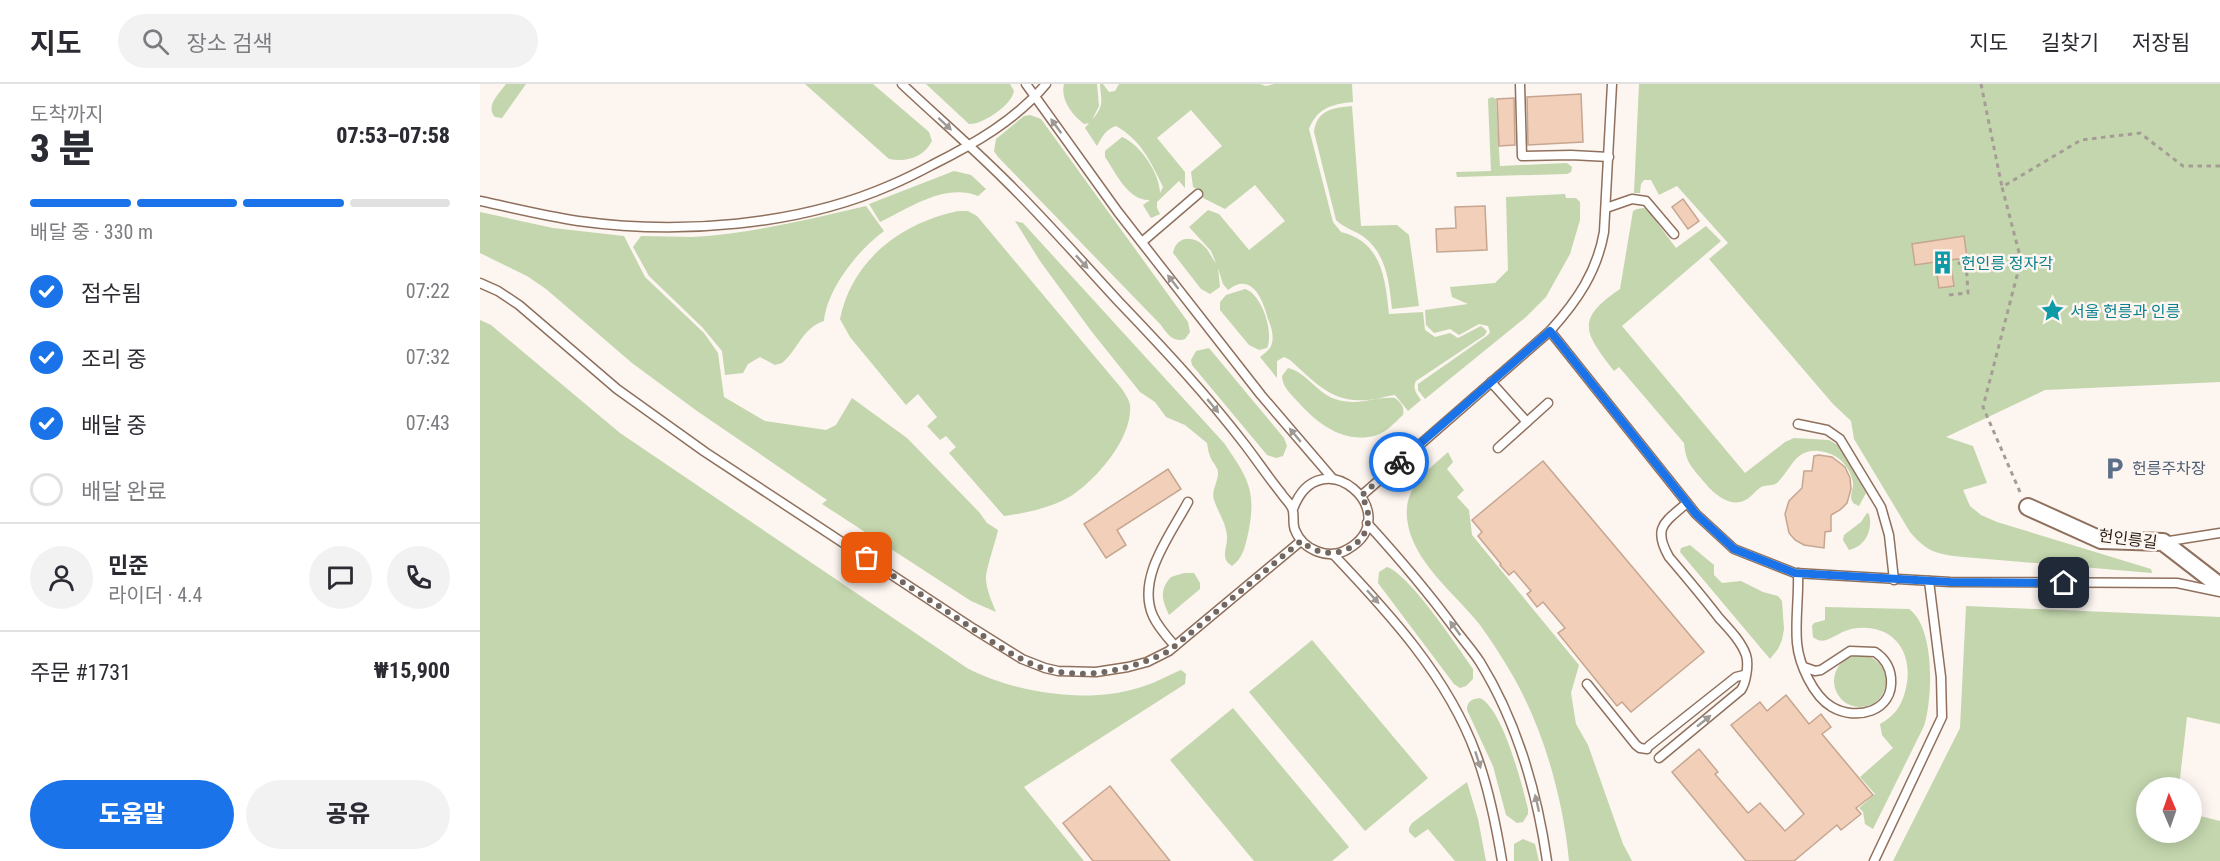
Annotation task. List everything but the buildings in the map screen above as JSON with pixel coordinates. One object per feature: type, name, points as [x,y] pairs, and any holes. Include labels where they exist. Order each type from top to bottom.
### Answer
[{"type":"street","name":"헌인릉길","points":[[2028,507],[2102,540],[2163,542],[2220,586]]},
{"type":"lane","points":[[902,84],[1005,179],[1182,369],[1242,441],[1293,509]]},
{"type":"lane","points":[[1026,84],[1142,242],[1261,395],[1333,479]]},
{"type":"lane","points":[[480,201],[577,221],[606,224],[678,226],[743,222],[789,215],[856,198],[891,186],[969,147],[1003,124],[1035,97],[1046,84]]},
{"type":"lane","points":[[1520,84],[1522,156],[1609,157]]},
{"type":"lane","points":[[1361,496],[1550,331],[1574,305],[1601,251],[1606,208],[1612,84]]},
{"type":"lane","points":[[1142,242],[1197,194]]},
{"type":"lane","points":[[1606,208],[1632,200],[1646,201],[1674,234]]},
{"type":"lane","points":[[480,283],[498,291],[519,305],[617,389],[705,452],[974,629],[1022,659],[1045,668],[1058,671],[1107,672],[1147,662],[1175,646],[1301,541]]},
{"type":"lane","points":[[1550,331],[1696,514],[1734,549],[1798,573],[1929,581],[2177,583],[2220,591]]},
{"type":"lane","points":[[1491,382],[1527,422]]},
{"type":"lane","points":[[1498,448],[1548,403]]},
{"type":"lane","points":[[1798,424],[1827,430],[1839,439],[1881,507],[1889,535],[1894,580]]},
{"type":"lane","points":[[1333,479],[1345,482],[1361,496],[1367,510],[1367,523],[1356,544],[1345,551],[1333,554],[1321,553],[1301,541],[1294,529],[1293,509],[1300,494],[1309,486],[1333,479]]},
{"type":"lane","points":[[1175,646],[1162,631],[1152,614],[1149,597],[1155,562],[1188,502]]},
{"type":"lane","points":[[1659,758],[1742,690],[1744,675],[1748,667],[1742,648],[1669,557],[1663,545],[1661,534],[1664,523],[1687,503]]},
{"type":"lane","points":[[1367,523],[1426,590],[1480,662],[1528,770],[1541,817],[1547,861]]},
{"type":"lane","points":[[2163,542],[2220,533]]},
{"type":"lane","points":[[1333,554],[1389,614],[1429,666],[1450,700],[1476,754],[1492,812],[1502,861]]},
{"type":"lane","points":[[1798,573],[1797,644],[1804,667],[1809,682],[1820,696],[1830,706],[1854,714],[1876,710],[1883,704],[1891,690],[1889,668],[1881,656],[1875,652],[1850,651],[1821,670],[1815,671],[1804,667]]},
{"type":"lane","points":[[1874,861],[1942,717],[1941,677],[1929,581]]},
{"type":"lane","points":[[1587,684],[1636,745],[1640,748],[1648,748],[1736,677],[1744,675]]},
{"type":"path","points":[[1981,84],[2020,260],[1983,407],[2020,492]]},
{"type":"path","points":[[2002,187],[2081,140],[2140,133],[2183,166],[2220,166]]},
{"type":"path","points":[[1949,295],[1968,292],[1966,262],[1956,264]]},
{"type":"green space","points":[[506,84],[526,84],[502,118],[495,117],[492,113],[492,104]]},
{"type":"green space","points":[[805,84],[873,84],[929,132],[932,141],[914,158],[889,159]]},
{"type":"green space","points":[[926,84],[1010,84],[1014,91],[1008,102],[996,113],[969,124]]},
{"type":"green space","points":[[1064,84],[1097,84],[1099,106],[1092,120],[1101,106],[1100,84],[1103,84],[1109,92],[1115,91],[1119,84],[1260,84],[1266,86],[1274,84],[1352,84],[1353,102],[1326,108],[1316,116],[1309,129],[1333,222],[1341,232],[1355,237],[1373,253],[1383,275],[1389,314],[1423,312],[1425,330],[1435,337],[1450,333],[1458,338],[1481,326],[1487,331],[1485,335],[1416,381],[1415,389],[1421,400],[1408,411],[1395,395],[1371,400],[1354,400],[1333,394],[1284,357],[1277,361],[1277,378],[1260,357],[1268,351],[1273,337],[1263,304],[1255,290],[1244,284],[1236,285],[1228,290],[1223,284],[1218,268],[1220,287],[1210,294],[1201,289],[1173,253],[1182,240],[1196,240],[1205,247],[1216,263],[1211,251],[1189,227],[1208,210],[1219,214],[1249,250],[1285,221],[1255,185],[1225,209],[1203,198],[1202,192],[1193,187],[1191,172],[1222,146],[1191,110],[1157,138],[1185,172],[1185,188],[1179,181],[1157,202],[1160,214],[1151,218],[1143,205],[1150,200],[1135,196],[1129,191],[1105,157],[1105,151],[1122,137],[1129,141],[1142,153],[1153,169],[1160,193],[1163,187],[1144,152],[1132,138],[1116,126],[1107,131],[1097,146],[1085,128],[1089,123],[1084,124],[1075,116],[1065,101]]},
{"type":"green space","name":"서울 헌릉과 인릉","points":[[1639,84],[2220,84],[2220,382],[2045,390],[1946,437],[1973,446],[1987,483],[1963,490],[1970,506],[1981,515],[1997,522],[2151,569],[2152,573],[1954,556],[1933,551],[1916,539],[1854,439],[1851,421],[1833,404],[1709,259],[1728,243],[1677,186],[1659,195],[1651,180],[1644,180],[1640,193],[1634,193]]},
{"type":"green space","points":[[1492,97],[1496,99],[1500,166],[1567,163],[1572,167],[1571,172],[1567,174],[1457,177],[1456,172],[1491,171],[1488,99]]},
{"type":"green space","points":[[1352,106],[1361,226],[1397,225],[1409,235],[1419,306],[1392,309],[1386,270],[1378,252],[1364,237],[1336,220],[1314,132],[1318,119],[1322,115],[1338,108]]},
{"type":"green space","points":[[1030,115],[1041,119],[1188,322],[1190,332],[1185,339],[1177,340],[1168,334],[998,157],[994,151],[996,139],[1024,116]]},
{"type":"green space","points":[[954,171],[971,175],[986,189],[978,196],[965,193],[940,195],[915,204],[880,222],[869,204]]},
{"type":"green space","points":[[1565,194],[1566,198],[1576,198],[1580,202],[1580,220],[1570,254],[1546,297],[1526,317],[1425,399],[1418,390],[1418,384],[1490,332],[1488,326],[1479,324],[1459,335],[1450,329],[1434,333],[1426,325],[1425,310],[1468,304],[1452,297],[1450,287],[1495,283],[1508,270],[1506,197]]},
{"type":"green space","points":[[866,206],[884,231],[854,259],[837,283],[826,309],[824,321],[805,334],[782,363],[775,365],[760,357],[748,364],[743,373],[725,375],[722,351],[702,327],[649,276],[633,247],[641,236],[692,237],[736,233]]},
{"type":"green space","points":[[1644,208],[1676,248],[1706,226],[1721,241],[1622,326],[1745,473],[1785,442],[1794,438],[1829,440],[1838,445],[1866,493],[1859,506],[1851,499],[1853,483],[1846,465],[1837,457],[1819,451],[1811,451],[1799,456],[1778,482],[1761,487],[1746,500],[1732,502],[1717,495],[1690,465],[1684,443],[1619,367],[1614,371],[1596,347],[1591,337],[1590,319],[1605,300],[1620,289],[1633,211]]},
{"type":"green space","points":[[958,211],[968,211],[977,216],[1122,389],[1130,405],[1126,431],[1111,457],[1081,489],[1055,504],[1004,516],[949,453],[956,447],[946,436],[940,440],[927,426],[937,417],[918,394],[906,405],[850,337],[840,319],[855,279],[882,247],[917,225]]},
{"type":"green space","points":[[480,212],[553,228],[624,236],[645,277],[704,333],[718,353],[724,397],[765,421],[826,430],[836,425],[852,398],[907,438],[987,523],[998,530],[986,580],[996,612],[971,601],[822,504],[827,500],[697,411],[632,363],[546,289],[527,276],[480,253]]},
{"type":"green space","points":[[1015,221],[1023,223],[1224,443],[1239,466],[1245,476],[1251,496],[1251,519],[1243,552],[1232,566],[1226,560],[1226,531],[1213,496],[1218,471],[1209,454],[1207,443],[1185,425],[1166,417],[1155,402],[1140,392],[1040,261]]},
{"type":"green space","points":[[1245,289],[1257,298],[1265,315],[1269,333],[1267,348],[1259,350],[1249,345],[1220,310],[1220,302],[1226,295]]},
{"type":"green space","points":[[480,320],[491,325],[620,433],[967,668],[986,677],[1028,690],[1074,695],[1118,693],[1155,682],[1181,670],[1186,674],[1185,684],[1024,787],[1084,861],[480,861]]},
{"type":"green space","points":[[1209,348],[1284,438],[1287,446],[1283,456],[1276,458],[1267,455],[1192,365],[1191,360],[1196,351]]},
{"type":"green space","points":[[1288,368],[1335,399],[1359,402],[1395,398],[1402,405],[1403,415],[1388,429],[1377,435],[1354,437],[1333,431],[1306,411],[1288,391],[1282,376]]},
{"type":"green space","points":[[1448,452],[1453,462],[1447,469],[1464,490],[1457,497],[1469,510],[1472,535],[1579,665],[1571,693],[1576,724],[1588,745],[1623,844],[1632,861],[1569,861],[1562,812],[1550,763],[1522,692],[1480,625],[1425,562],[1410,534],[1407,518],[1409,497],[1418,480]]},
{"type":"green space","points":[[1867,513],[1870,526],[1867,536],[1860,545],[1849,550],[1843,540],[1844,535],[1861,522]]},
{"type":"green space","points":[[1690,545],[1714,565],[1714,575],[1722,583],[1741,581],[1763,592],[1778,596],[1782,601],[1784,629],[1782,640],[1770,659],[1680,552],[1681,548]]},
{"type":"green space","points":[[1387,567],[1396,572],[1420,597],[1473,669],[1473,679],[1466,686],[1460,688],[1454,684],[1378,583],[1379,572]]},
{"type":"green space","points":[[1194,573],[1200,583],[1200,589],[1169,615],[1163,600],[1163,591],[1171,577]]},
{"type":"green space","points":[[1966,606],[2220,617],[2220,724],[2187,717],[2180,777],[2136,777],[2136,843],[2202,843],[2202,816],[2220,821],[2220,861],[1893,861],[1960,728]]},
{"type":"green space","points":[[1825,607],[1909,609],[1924,631],[1928,647],[1930,681],[1924,726],[1873,829],[1865,824],[1863,812],[1859,808],[1875,794],[1860,777],[1893,748],[1882,735],[1880,724],[1896,711],[1901,702],[1908,678],[1907,665],[1898,643],[1879,630],[1851,629],[1824,641],[1813,637],[1812,626],[1814,623],[1825,620]]},
{"type":"green space","points":[[1312,640],[1428,778],[1365,831],[1249,692]]},
{"type":"green space","points":[[1855,655],[1865,655],[1879,662],[1886,681],[1879,700],[1865,707],[1855,707],[1845,703],[1838,696],[1834,686],[1834,676],[1838,666],[1845,659]]},
{"type":"green space","points":[[1480,698],[1496,717],[1510,749],[1528,809],[1523,822],[1517,823],[1506,815],[1493,766],[1467,710],[1470,701]]},
{"type":"green space","points":[[1233,708],[1349,847],[1332,861],[1254,861],[1170,760]]},
{"type":"green space","points":[[1467,782],[1478,819],[1486,861],[1455,861],[1428,829],[1415,838],[1409,832],[1412,823]]},
{"type":"green space","points":[[1523,839],[1535,844],[1539,861],[1514,861],[1514,844]]},
{"type":"way so far","points":[[867,558],[1022,659],[1058,671],[1107,672],[1147,662],[1169,651],[1301,541],[1321,553],[1333,554],[1345,551],[1356,544],[1367,523],[1367,510],[1361,496],[1399,462]]},
{"type":"place","name":"헌인릉 정자각","points":[[1943,263]]},
{"type":"place","name":"서울 헌릉과 인릉","points":[[2052,311]]},
{"type":"place","name":"헌릉주차장","points":[[2114,468]]},
{"type":"route","points":[[1399,462],[1550,331],[1696,514],[1734,549],[1795,573],[1950,582],[2064,583]]}]
